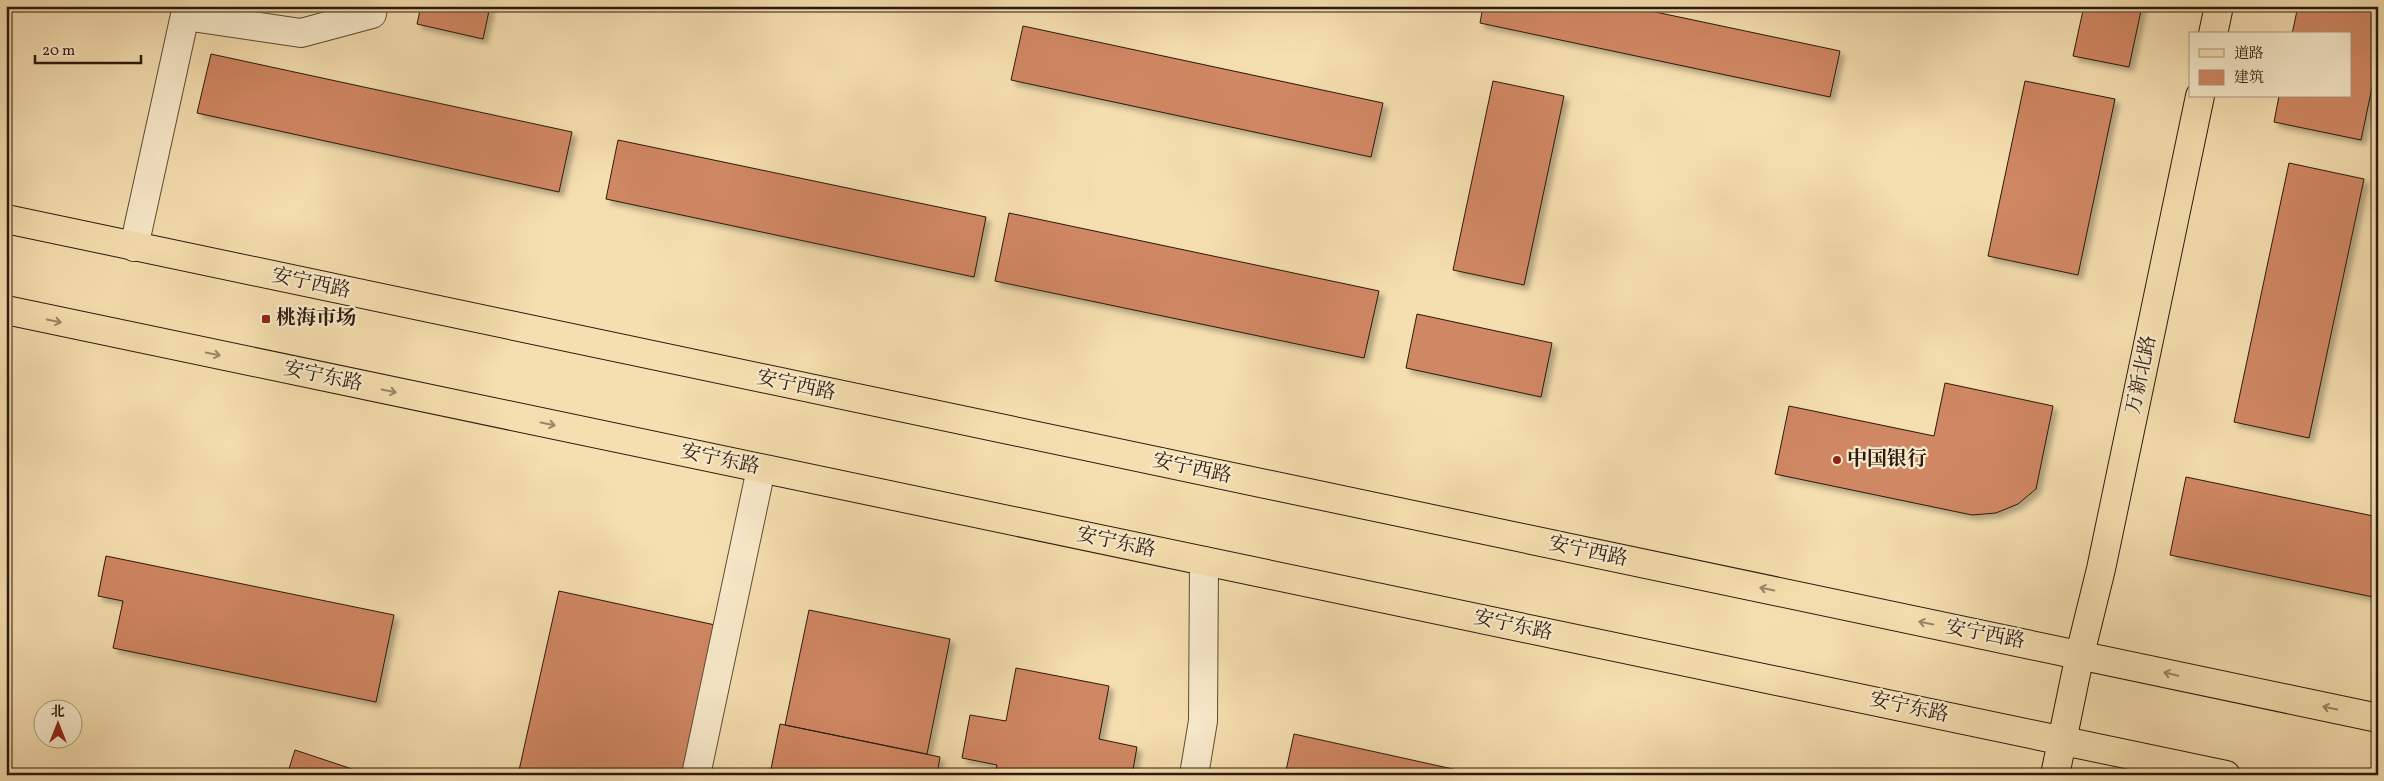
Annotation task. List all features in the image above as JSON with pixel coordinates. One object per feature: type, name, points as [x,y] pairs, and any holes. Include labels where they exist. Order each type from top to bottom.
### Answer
[{"type":"main road","points":[[2213,32],[2219,6]]},
{"type":"main road","name":"万新北路","points":[[2056,775],[2080,654],[2101,569],[2200,98]]},
{"type":"main road","name":"安宁西路","points":[[6,219],[2378,718]]},
{"type":"main road","name":"安宁东路","points":[[6,310],[2226,775]]},
{"type":"street","points":[[134,247],[186,11],[301,34],[372,14],[373,6]]},
{"type":"street","points":[[696,775],[761,469]]},
{"type":"street","points":[[1194,775],[1203,721],[1204,561]]},
{"type":"building","points":[[421,6],[490,6],[483,39],[417,24]]},
{"type":"building","points":[[1483,6],[1627,6],[1840,51],[1830,97],[1480,23]]},
{"type":"building","points":[[2084,6],[2142,6],[2129,67],[2073,56]]},
{"type":"building","points":[[2298,6],[2378,6],[2378,59],[2361,140],[2274,122],[2279,98],[2352,98],[2352,32],[2292,32]]},
{"type":"building","points":[[1023,26],[1383,103],[1371,157],[1011,80]]},
{"type":"building","points":[[211,54],[572,132],[559,192],[197,113]]},
{"type":"building","points":[[1493,81],[1564,96],[1524,285],[1453,270]]},
{"type":"building","points":[[2025,81],[2115,99],[2078,275],[1988,256]]},
{"type":"building","points":[[618,140],[986,217],[974,277],[606,199]]},
{"type":"building","points":[[2289,163],[2364,179],[2309,438],[2234,422]]},
{"type":"building","points":[[1009,213],[1379,291],[1364,358],[995,281]]},
{"type":"building","points":[[1417,314],[1552,343],[1541,397],[1406,368]]},
{"type":"building","points":[[1945,383],[2053,406],[2036,489],[2018,504],[1996,513],[1972,515],[1775,474],[1789,406],[1934,436]]},
{"type":"building","points":[[2186,477],[2378,517],[2378,598],[2170,555]]},
{"type":"building","points":[[106,556],[394,615],[376,702],[113,648],[123,601],[98,596]]},
{"type":"building","points":[[559,591],[715,625],[682,775],[518,775]]},
{"type":"building","points":[[809,610],[950,639],[927,754],[785,725]]},
{"type":"building","points":[[1016,668],[1109,686],[1099,739],[1137,747],[1132,775],[995,775],[997,765],[962,758],[970,715],[1006,721]]},
{"type":"building","points":[[780,724],[940,757],[937,775],[801,775],[771,769]]},
{"type":"building","points":[[1294,734],[1480,775],[1285,775]]},
{"type":"building","points":[[295,750],[370,775],[287,775]]},
{"type":"place","name":"桃海市场","points":[[266,319]]},
{"type":"place","name":"中国银行","points":[[1837,460]]}]
